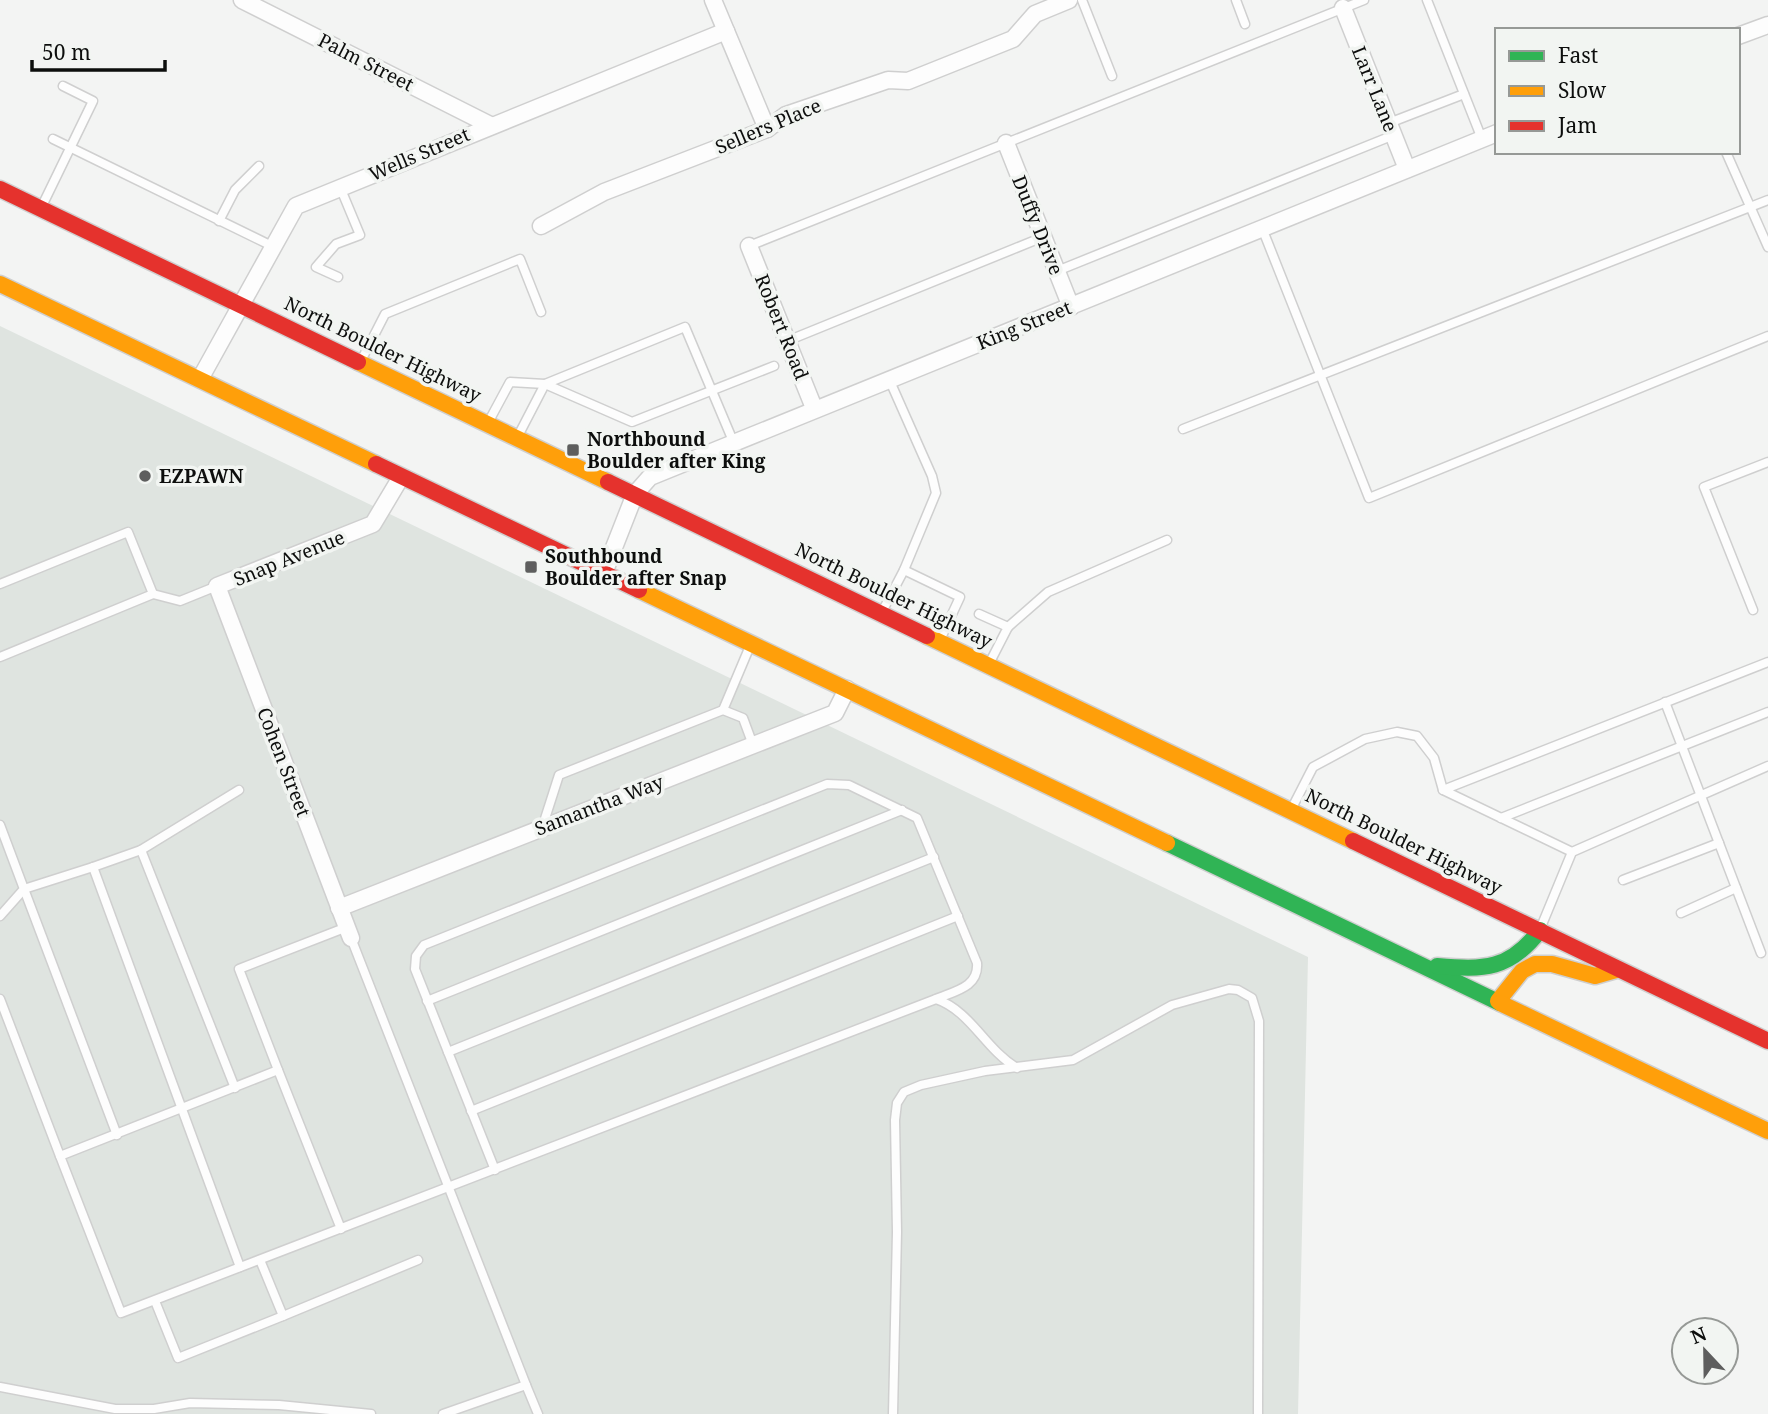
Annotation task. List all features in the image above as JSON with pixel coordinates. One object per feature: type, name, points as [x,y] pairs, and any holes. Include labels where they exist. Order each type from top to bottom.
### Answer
[{"type":"main road","name":"North Boulder Highway","points":[[0,189],[1768,1041]]},
{"type":"main road","points":[[0,284],[1768,1131]]},
{"type":"main road","points":[[1418,963],[1484,969],[1507,964],[1526,951],[1540,930]]},
{"type":"main road","points":[[1498,1001],[1522,971],[1535,964],[1552,964],[1595,976],[1616,970]]},
{"type":"street","name":"Palm Street","points":[[242,0],[490,125]]},
{"type":"street","points":[[713,0],[767,130]]},
{"type":"street","name":"Sellers Place","points":[[541,226],[604,192],[767,130],[786,114],[888,80],[908,81],[1013,39],[1035,14],[1069,0]]},
{"type":"street","name":"Larr Lane","points":[[1343,8],[1407,169]]},
{"type":"street","points":[[1740,35],[1768,24]]},
{"type":"street","name":"Wells Street","points":[[200,379],[296,206],[726,31]]},
{"type":"street","name":"King Street","points":[[604,573],[635,494],[650,477],[814,408],[1071,307],[1489,136]]},
{"type":"street","name":"Duffy Drive","points":[[1006,144],[1071,307]]},
{"type":"street","name":"Robert Road","points":[[749,246],[814,408]]},
{"type":"street","name":"Snap Avenue","points":[[217,586],[373,524],[401,477]]},
{"type":"street","name":"Cohen Street","points":[[217,586],[349,933]]},
{"type":"street","name":"Samantha Way","points":[[339,908],[835,713],[847,689]]},
{"type":"lane","points":[[1082,0],[1112,76]]},
{"type":"lane","points":[[1236,0],[1245,24]]},
{"type":"lane","points":[[749,246],[1364,0]]},
{"type":"lane","points":[[1427,0],[1464,94],[1489,136]]},
{"type":"lane","points":[[41,208],[93,101],[63,86]]},
{"type":"lane","points":[[1056,271],[1392,129],[1464,94]]},
{"type":"lane","points":[[53,139],[274,247]]},
{"type":"lane","points":[[1727,154],[1768,247]]},
{"type":"lane","points":[[219,221],[234,190],[259,166]]},
{"type":"lane","points":[[338,278],[316,267],[328,250],[360,235],[340,187]]},
{"type":"lane","points":[[1183,429],[1768,200]]},
{"type":"lane","points":[[1262,229],[1369,498],[1768,336]]},
{"type":"lane","points":[[787,341],[1043,237]]},
{"type":"lane","points":[[361,362],[385,314],[520,259],[541,312]]},
{"type":"lane","points":[[517,437],[545,384],[685,327],[733,442]]},
{"type":"lane","points":[[487,423],[510,383],[545,384],[632,422],[774,366]]},
{"type":"lane","points":[[882,612],[904,570],[936,493],[933,476],[889,379]]},
{"type":"lane","points":[[1753,610],[1704,487],[1768,462]]},
{"type":"lane","points":[[0,584],[128,532],[153,594],[0,657]]},
{"type":"lane","points":[[989,664],[1008,627],[1048,592],[1167,540]]},
{"type":"lane","points":[[904,570],[960,597],[940,640]]},
{"type":"lane","name":"Snap Avenue","points":[[153,594],[180,601],[217,586]]},
{"type":"lane","points":[[979,614],[1008,627]]},
{"type":"lane","points":[[723,710],[751,643]]},
{"type":"lane","points":[[1443,790],[1768,662]]},
{"type":"lane","points":[[1665,702],[1761,953]]},
{"type":"lane","points":[[542,828],[559,775],[723,710],[743,718],[753,745]]},
{"type":"lane","points":[[1501,818],[1768,712]]},
{"type":"lane","points":[[1290,810],[1313,767],[1365,739],[1397,732],[1417,736],[1434,758],[1443,790],[1572,852]]},
{"type":"lane","points":[[1540,930],[1572,852],[1768,766]]},
{"type":"lane","points":[[0,999],[121,1313],[495,1171],[936,999],[973,982],[978,973],[977,963],[917,818],[849,785],[827,784],[424,945],[416,956],[415,969],[495,1171]]},
{"type":"lane","points":[[0,916],[24,889],[141,850],[239,790]]},
{"type":"lane","points":[[428,1001],[902,810]]},
{"type":"lane","points":[[0,825],[117,1135]]},
{"type":"lane","points":[[1623,880],[1719,843]]},
{"type":"lane","points":[[141,850],[236,1088]]},
{"type":"lane","points":[[448,1052],[934,857]]},
{"type":"lane","points":[[93,867],[240,1267]]},
{"type":"lane","points":[[1681,912],[1736,888]]},
{"type":"lane","points":[[471,1111],[958,916]]},
{"type":"lane","points":[[341,1229],[239,969],[349,933],[447,1189],[538,1414]]},
{"type":"lane","points":[[893,1414],[897,1103],[904,1093],[921,1085],[985,1071],[1073,1060],[1157,1013],[1204,995],[1238,990],[1252,998],[1259,1021],[1258,1414]]},
{"type":"lane","points":[[936,999],[962,1013],[993,1051],[1017,1068]]},
{"type":"lane","points":[[60,1156],[183,1110],[278,1070]]},
{"type":"lane","points":[[260,1260],[283,1316]]},
{"type":"lane","points":[[155,1301],[178,1358],[418,1260]]},
{"type":"lane","points":[[443,1414],[526,1385]]},
{"type":"lane","points":[[0,1387],[115,1409],[154,1409],[190,1403],[279,1405],[371,1414]]},
{"type":"shaded area","points":[[0,326],[1308,957],[1298,1414],[0,1414]]},
{"type":"traffic: fast","points":[[1167,843],[1500,1003]]},
{"type":"traffic: fast","points":[[1437,966],[1469,968],[1495,965],[1518,953],[1540,930]]},
{"type":"traffic: slow","points":[[0,284],[376,464]]},
{"type":"traffic: slow","points":[[358,362],[608,482]]},
{"type":"traffic: slow","points":[[639,590],[1167,843]]},
{"type":"traffic: slow","points":[[927,636],[1353,841]]},
{"type":"traffic: slow","points":[[1498,1001],[1522,971],[1535,964],[1552,964],[1595,976],[1616,970]]},
{"type":"traffic: slow","points":[[1500,1003],[1768,1131]]},
{"type":"traffic: jam","points":[[0,189],[358,362]]},
{"type":"traffic: jam","points":[[376,464],[639,590]]},
{"type":"traffic: jam","points":[[608,482],[927,636]]},
{"type":"traffic: jam","points":[[1353,841],[1768,1041]]},
{"type":"place","name":"Northbound Boulder after King","points":[[573,450]]},
{"type":"place","name":"EZPAWN","points":[[145,476]]},
{"type":"place","name":"Southbound Boulder after Snap","points":[[531,567]]}]
